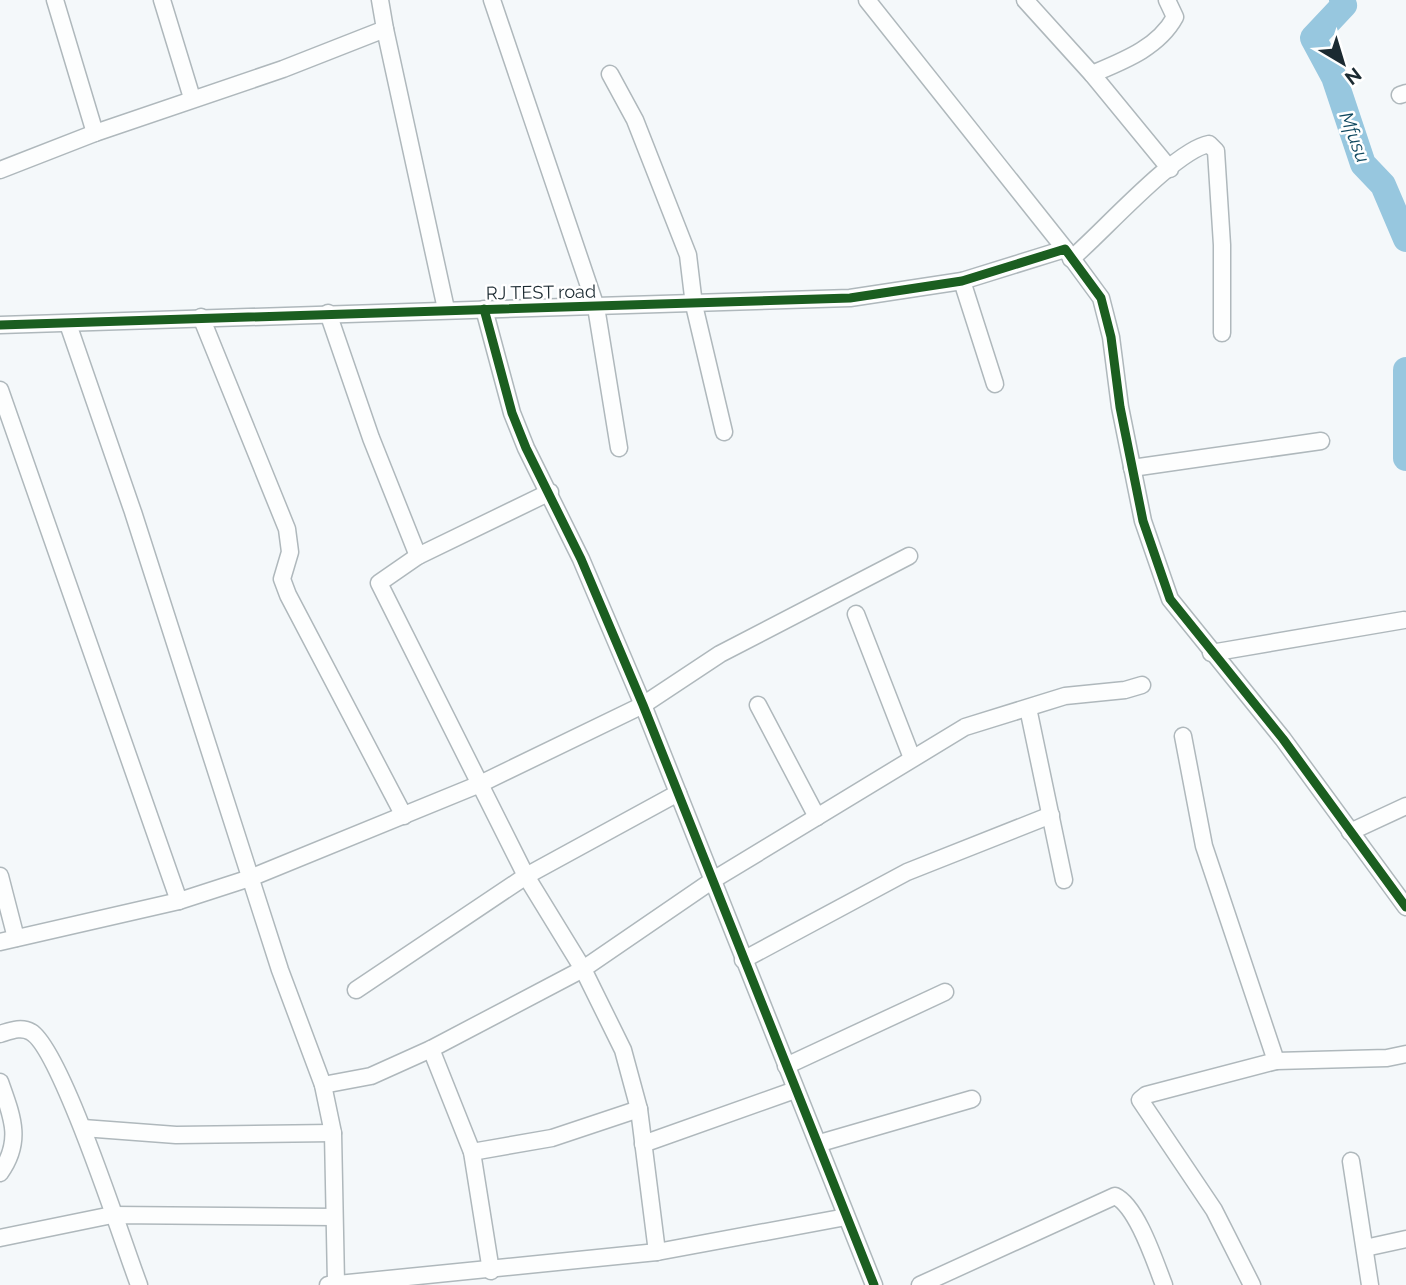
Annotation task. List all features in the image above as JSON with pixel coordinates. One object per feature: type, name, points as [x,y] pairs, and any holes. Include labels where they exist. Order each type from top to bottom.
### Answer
[{"type":"street","points":[[55,0],[95,133]]},
{"type":"street","points":[[162,0],[192,98]]},
{"type":"street","points":[[380,0],[446,309]]},
{"type":"street","points":[[492,0],[596,307],[619,448]]},
{"type":"street","points":[[867,0],[1101,298],[1111,337],[1143,521],[1170,599],[1283,739],[1406,907]]},
{"type":"street","points":[[1025,0],[1092,74],[1170,169]]},
{"type":"street","points":[[1092,74],[1135,56],[1170,27],[1175,18],[1167,0]]},
{"type":"street","points":[[0,170],[192,98],[283,69],[385,29]]},
{"type":"street","points":[[610,74],[635,120],[688,255],[694,304],[724,432]]},
{"type":"street","points":[[1068,254],[1200,145],[1209,144],[1216,151],[1222,245],[1222,333]]},
{"type":"street","name":"RJ TEST road","points":[[0,325],[850,298],[962,281],[1068,254]]},
{"type":"street","points":[[962,281],[995,384]]},
{"type":"street","points":[[484,309],[512,413],[526,448],[550,492],[643,705],[795,1090],[820,1143],[874,1285]]},
{"type":"street","points":[[328,313],[371,438],[418,556]]},
{"type":"street","points":[[201,317],[287,529],[289,552],[282,579],[288,595],[404,816]]},
{"type":"street","points":[[68,324],[133,512],[250,878],[323,1086],[333,1133],[332,1284],[491,1271],[657,1252],[846,1217]]},
{"type":"street","points":[[0,390],[179,901]]},
{"type":"street","points":[[1132,468],[1321,441]]},
{"type":"street","points":[[550,492],[418,556],[382,579],[381,591],[526,876],[583,969],[623,1050],[639,1109],[657,1252]]},
{"type":"street","points":[[0,876],[8,940],[179,901],[250,878],[480,785],[643,705],[720,654],[909,556]]},
{"type":"street","points":[[856,614],[912,758]]},
{"type":"street","points":[[1212,653],[1404,620]]},
{"type":"street","points":[[323,1086],[371,1076],[431,1049],[583,969],[713,880],[965,727],[1065,696],[1125,690],[1142,685]]},
{"type":"street","points":[[758,705],[817,817]]},
{"type":"street","points":[[1028,708],[1065,880]]},
{"type":"street","points":[[1183,736],[1204,846],[1276,1061]]},
{"type":"street","points":[[356,990],[526,876],[678,793]]},
{"type":"street","points":[[1350,832],[1406,806]]},
{"type":"street","points":[[743,960],[907,872],[1051,815]]},
{"type":"street","points":[[786,1066],[945,992]]},
{"type":"street","points":[[0,1034],[20,1029],[32,1032],[40,1040],[83,1128],[139,1285]]},
{"type":"street","points":[[431,1049],[472,1152],[491,1271]]},
{"type":"street","points":[[1252,1285],[1214,1210],[1139,1103],[1146,1095],[1276,1061],[1387,1058],[1406,1054]]},
{"type":"street","points":[[0,1082],[11,1115],[15,1147],[2,1169]]},
{"type":"street","points":[[643,1144],[795,1090]]},
{"type":"street","points":[[820,1143],[972,1099]]},
{"type":"street","points":[[472,1152],[552,1138],[639,1109]]},
{"type":"street","points":[[83,1128],[176,1135],[333,1133]]},
{"type":"street","points":[[1351,1161],[1370,1285]]},
{"type":"street","points":[[920,1285],[1115,1196],[1139,1224],[1164,1285]]},
{"type":"street","points":[[0,1238],[112,1215],[334,1217]]},
{"type":"street","points":[[1365,1248],[1406,1239]]},
{"type":"waterway","name":"Mfusu","points":[[1342,0],[1344,5],[1313,38],[1334,77],[1363,164],[1383,185],[1406,239]]},
{"type":"waterway","name":"Mfusu","points":[[1406,370],[1406,458]]},
{"type":"cycle path","points":[[0,325],[850,298],[962,281],[1065,249],[1101,298],[1111,337],[1120,407],[1143,521],[1170,599],[1283,739],[1406,907]]},
{"type":"cycle path","points":[[484,309],[512,413],[526,448],[581,559],[643,705],[874,1285]]}]
